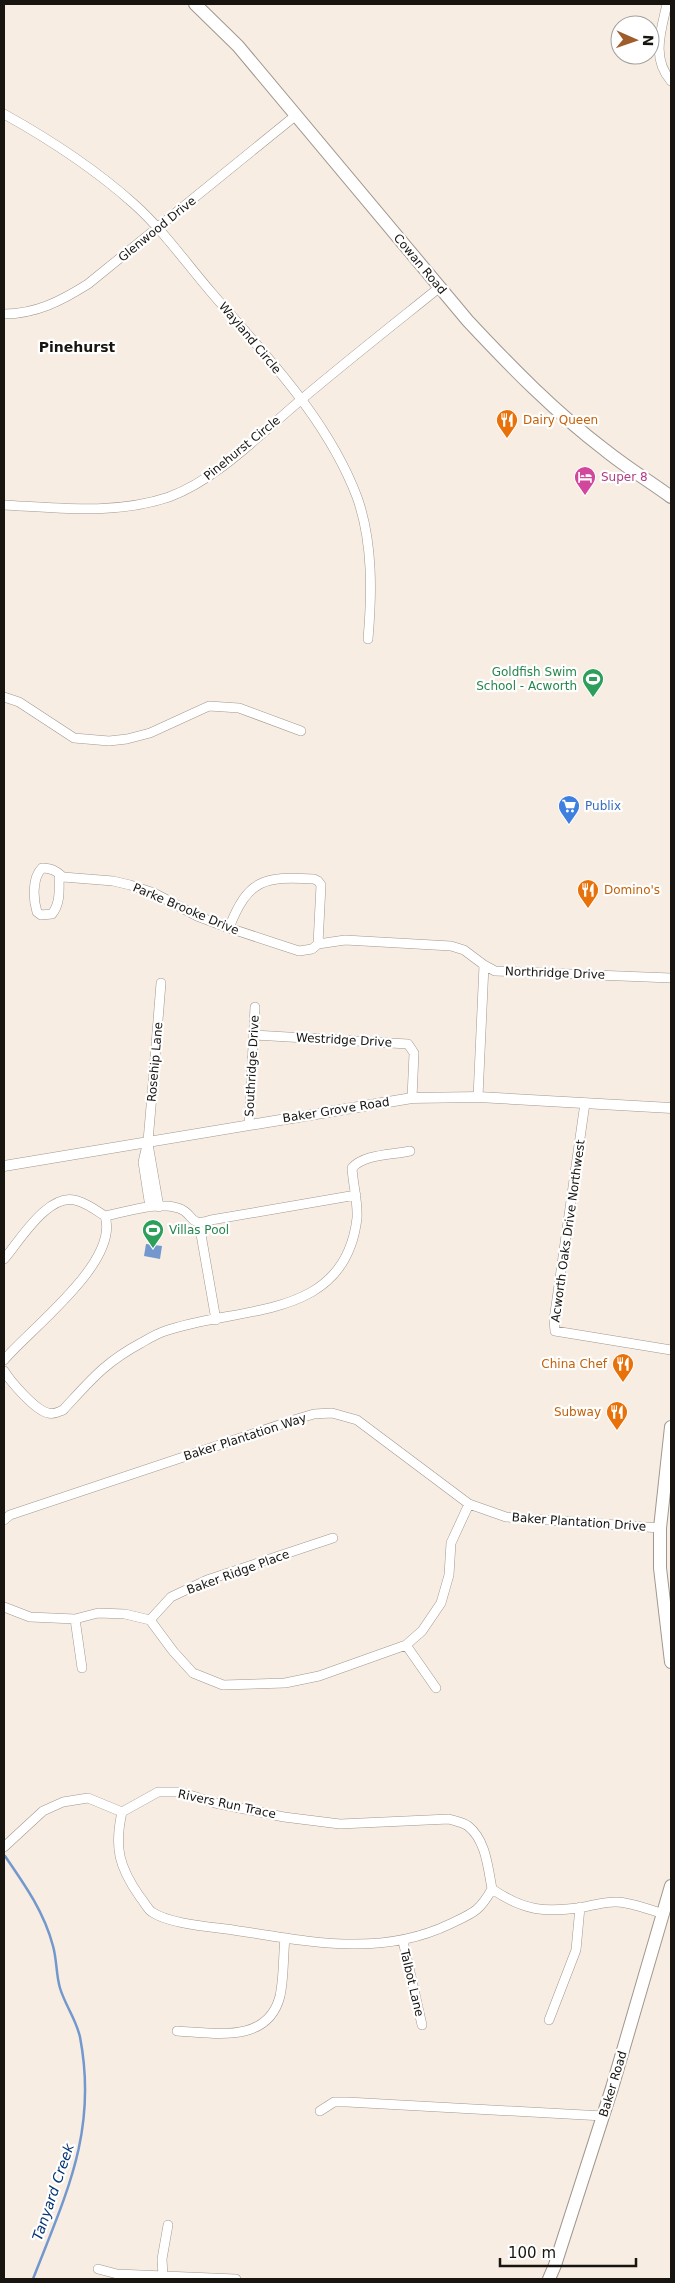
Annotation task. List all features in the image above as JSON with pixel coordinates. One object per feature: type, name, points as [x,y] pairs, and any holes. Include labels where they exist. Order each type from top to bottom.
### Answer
[{"type":"main road","name":"Cowan Road","points":[[194,4],[238,46],[484,339],[559,412],[606,451],[671,497]]},
{"type":"main road","points":[[671,1428],[660,1528],[661,1575],[671,1662]]},
{"type":"main road","name":"Baker Road","points":[[549,2279],[603,2116],[671,1886]]},
{"type":"street","points":[[667,4],[659,50],[663,70],[671,81]]},
{"type":"street","name":"Wayland Circle","points":[[4,114],[41,135],[88,168],[134,204],[302,398],[342,464],[357,499],[367,540],[370,567],[371,601],[368,639]]},
{"type":"street","name":"Glenwood Drive","points":[[4,314],[36,311],[63,300],[88,284],[295,116]]},
{"type":"street","name":"Pinehurst Circle","points":[[4,505],[89,510],[123,507],[167,498],[189,489],[231,459],[302,398],[440,287]]},
{"type":"street","points":[[4,697],[19,702],[74,738],[109,741],[127,739],[150,732],[209,706],[239,708],[302,731]]},
{"type":"street","name":"Parke Brooke Drive","points":[[59,874],[59,901],[56,910],[52,914],[41,915],[36,912],[34,904],[37,873],[42,868],[48,868],[59,874],[63,877],[113,881],[130,885],[154,893],[197,916],[299,950],[312,949],[318,944],[345,940],[451,946],[464,950],[484,965]]},
{"type":"street","points":[[229,928],[238,905],[266,881],[280,877],[314,879],[321,885],[318,944]]},
{"type":"street","points":[[478,1097],[484,965]]},
{"type":"street","name":"Northridge Drive","points":[[484,965],[495,971],[671,978]]},
{"type":"street","name":"Rosehip Lane","points":[[148,1141],[161,983]]},
{"type":"street","name":"Southridge Drive","points":[[249,1124],[255,1007]]},
{"type":"street","name":"Westridge Drive","points":[[254,1035],[408,1044],[414,1053],[412,1098]]},
{"type":"street","name":"Baker Grove Road","points":[[4,1166],[412,1098],[478,1097],[671,1108]]},
{"type":"street","name":"Acworth Oaks Drive Northwest","points":[[585,1103],[554,1320],[555,1331],[671,1350]]},
{"type":"street","points":[[148,1141],[159,1207]]},
{"type":"street","points":[[148,1141],[143,1162],[150,1207]]},
{"type":"street","points":[[4,1371],[39,1408],[49,1414],[58,1413],[106,1365],[123,1353],[163,1331],[280,1305],[303,1297],[324,1286],[335,1275],[350,1251],[357,1217],[352,1168],[356,1164],[370,1158],[410,1151]]},
{"type":"street","points":[[4,1260],[36,1218],[58,1202],[77,1200],[105,1216],[150,1207],[182,1209],[193,1221],[199,1223],[356,1196]]},
{"type":"street","points":[[4,1360],[76,1288],[91,1266],[104,1241],[107,1224],[105,1216]]},
{"type":"street","points":[[199,1223],[216,1320]]},
{"type":"street","name":"Baker Plantation Way","points":[[4,1520],[10,1515],[298,1419],[314,1414],[332,1413],[357,1420],[469,1504]]},
{"type":"street","points":[[4,1607],[30,1617],[75,1619],[98,1614],[125,1614],[150,1620],[173,1651],[193,1673],[223,1684],[285,1683],[319,1676],[406,1645],[422,1631],[441,1603],[450,1575],[451,1543],[469,1504]]},
{"type":"street","name":"Baker Plantation Drive","points":[[469,1504],[506,1517],[660,1528]]},
{"type":"street","name":"Baker Ridge Place","points":[[150,1620],[172,1597],[207,1580],[333,1538]]},
{"type":"street","points":[[75,1619],[82,1668]]},
{"type":"street","points":[[406,1645],[436,1688]]},
{"type":"street","name":"Rivers Run Trace","points":[[122,1812],[158,1792],[180,1792],[240,1808],[340,1824],[450,1819],[467,1824],[476,1834],[485,1854],[492,1889]]},
{"type":"street","points":[[4,1847],[43,1811],[63,1802],[88,1798],[122,1812],[117,1836],[120,1859],[132,1886],[152,1912],[176,1922],[340,1945],[402,1941],[430,1934],[482,1907],[492,1889],[512,1903],[532,1909],[580,1907],[616,1901],[664,1914]]},
{"type":"street","points":[[549,2020],[576,1950],[580,1907]]},
{"type":"street","points":[[177,2031],[235,2034],[260,2026],[272,2017],[280,1996],[284,1938]]},
{"type":"street","name":"Talbot Lane","points":[[402,1941],[422,2025]]},
{"type":"street","points":[[320,2111],[334,2102],[347,2102],[603,2116]]},
{"type":"street","points":[[163,2276],[162,2259],[168,2224]]},
{"type":"street","points":[[98,2269],[117,2274],[236,2279]]},
{"type":"water","name":"Villas Pool","points":[[146,1244],[162,1246],[160,1259],[144,1256]]},
{"type":"waterway","name":"Tanyard Creek","points":[[5,1856],[33,1899],[45,1922],[54,1951],[60,1988],[80,2037],[85,2071],[85,2103],[76,2161],[57,2219],[33,2279]]},
{"type":"place","name":"Dairy Queen","points":[[507,439]]},
{"type":"place","name":"Super 8","points":[[585,496]]},
{"type":"place","name":"Goldfish Swim School - Acworth","points":[[593,698]]},
{"type":"place","name":"Publix","points":[[569,825]]},
{"type":"place","name":"Domino's","points":[[588,909]]},
{"type":"place","name":"Villas Pool","points":[[153,1249]]},
{"type":"place","name":"China Chef","points":[[623,1383]]},
{"type":"place","name":"Subway","points":[[617,1431]]},
{"type":"district","name":"Pinehurst","points":[[77,347]]}]
